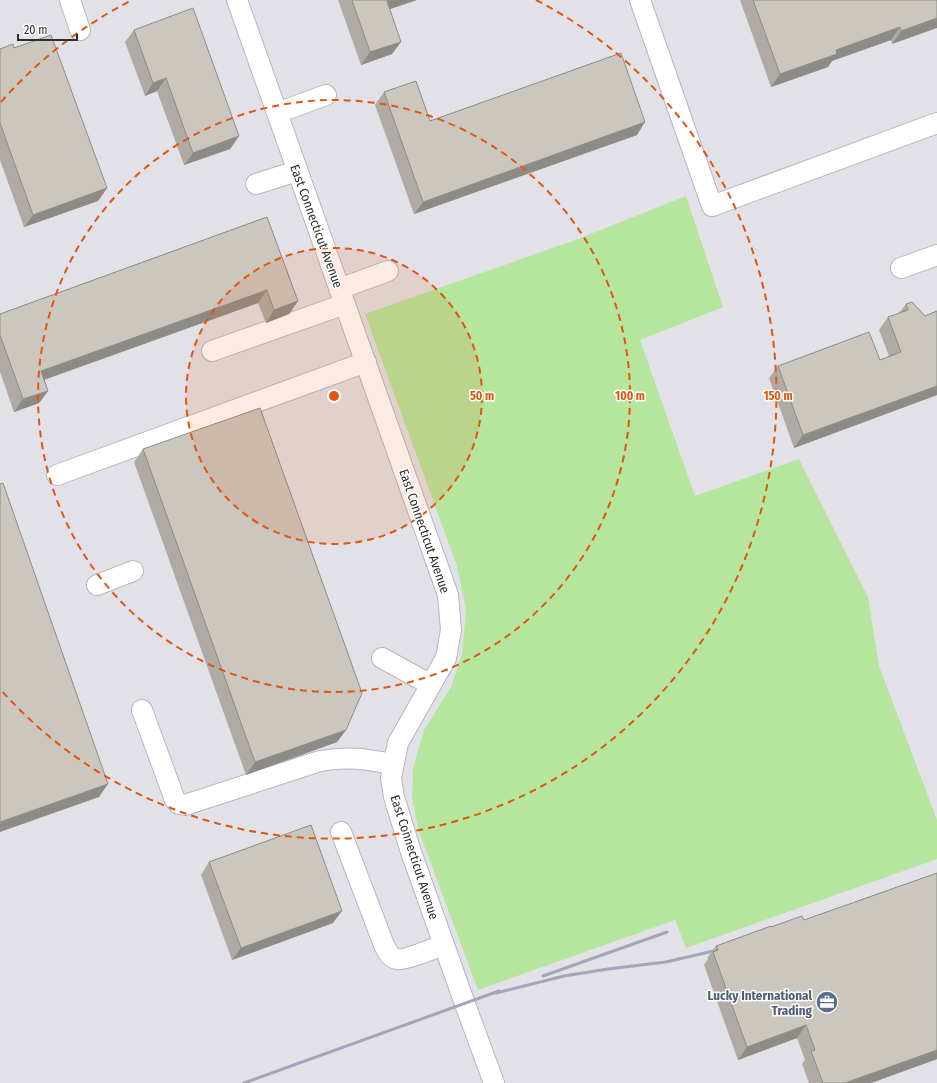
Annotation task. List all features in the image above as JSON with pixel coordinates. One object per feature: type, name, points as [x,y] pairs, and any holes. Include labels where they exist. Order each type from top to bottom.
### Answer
[{"type":"street","points":[[70,0],[80,30]]},
{"type":"street","name":"East Connecticut Avenue","points":[[237,0],[448,595],[451,630],[446,658],[398,743],[391,778],[394,798],[411,852],[494,1083]]},
{"type":"street","points":[[640,0],[712,206],[937,123]]},
{"type":"street","points":[[277,113],[326,95]]},
{"type":"street","points":[[256,184],[297,170]]},
{"type":"street","points":[[901,268],[937,255]]},
{"type":"street","points":[[212,351],[342,296],[388,271]]},
{"type":"street","points":[[57,475],[366,362]]},
{"type":"street","points":[[97,585],[133,571]]},
{"type":"street","points":[[382,658],[431,685]]},
{"type":"street","points":[[142,710],[174,800],[179,804],[185,805],[320,761],[340,758],[360,758],[394,764]]},
{"type":"street","points":[[341,832],[389,955],[397,959],[404,959],[444,945]]},
{"type":"shaded area","points":[[0,0],[937,0],[937,1083],[0,1083]]},
{"type":"green space","points":[[686,196],[723,307],[640,340],[695,496],[799,459],[868,597],[879,666],[937,820],[937,859],[686,948],[675,920],[478,990],[418,829],[412,797],[413,768],[424,730],[451,687],[462,654],[466,610],[457,566],[365,314],[578,239]]},
{"type":"building","points":[[352,0],[389,0],[387,1],[401,42],[370,52]]},
{"type":"building","points":[[753,0],[937,0],[937,18],[901,31],[900,27],[836,50],[837,54],[780,74]]},
{"type":"building","points":[[193,8],[239,136],[193,153],[166,78],[153,83],[134,30]]},
{"type":"building","points":[[51,35],[107,188],[33,215],[0,123],[0,49],[13,44],[14,48]]},
{"type":"building","points":[[621,53],[645,122],[423,202],[384,92],[416,81],[430,121]]},
{"type":"building","points":[[267,217],[298,301],[274,310],[267,290],[41,371],[48,391],[23,399],[0,335],[0,314]]},
{"type":"building","points":[[912,302],[925,316],[937,311],[937,386],[803,435],[778,366],[869,332],[880,360],[901,352],[888,317],[908,310],[906,304]]},
{"type":"building","points":[[260,408],[362,693],[346,730],[255,762],[143,449]]},
{"type":"building","points":[[3,483],[108,784],[0,822],[0,484]]},
{"type":"building","points":[[311,825],[342,911],[241,948],[209,862]]},
{"type":"building","name":"Lucky International Trading","points":[[937,873],[937,1050],[845,1083],[823,1083],[811,1051],[815,1050],[806,1025],[747,1047],[713,952],[718,950],[716,946],[802,916],[804,920]]},
{"type":"railway","points":[[543,976],[667,932]]},
{"type":"railway","points":[[496,993],[564,976],[666,962],[722,949]]},
{"type":"railway","points":[[244,1083],[499,991]]},
{"type":"place","name":"Lucky International Trading","points":[[827,1002]]}]
